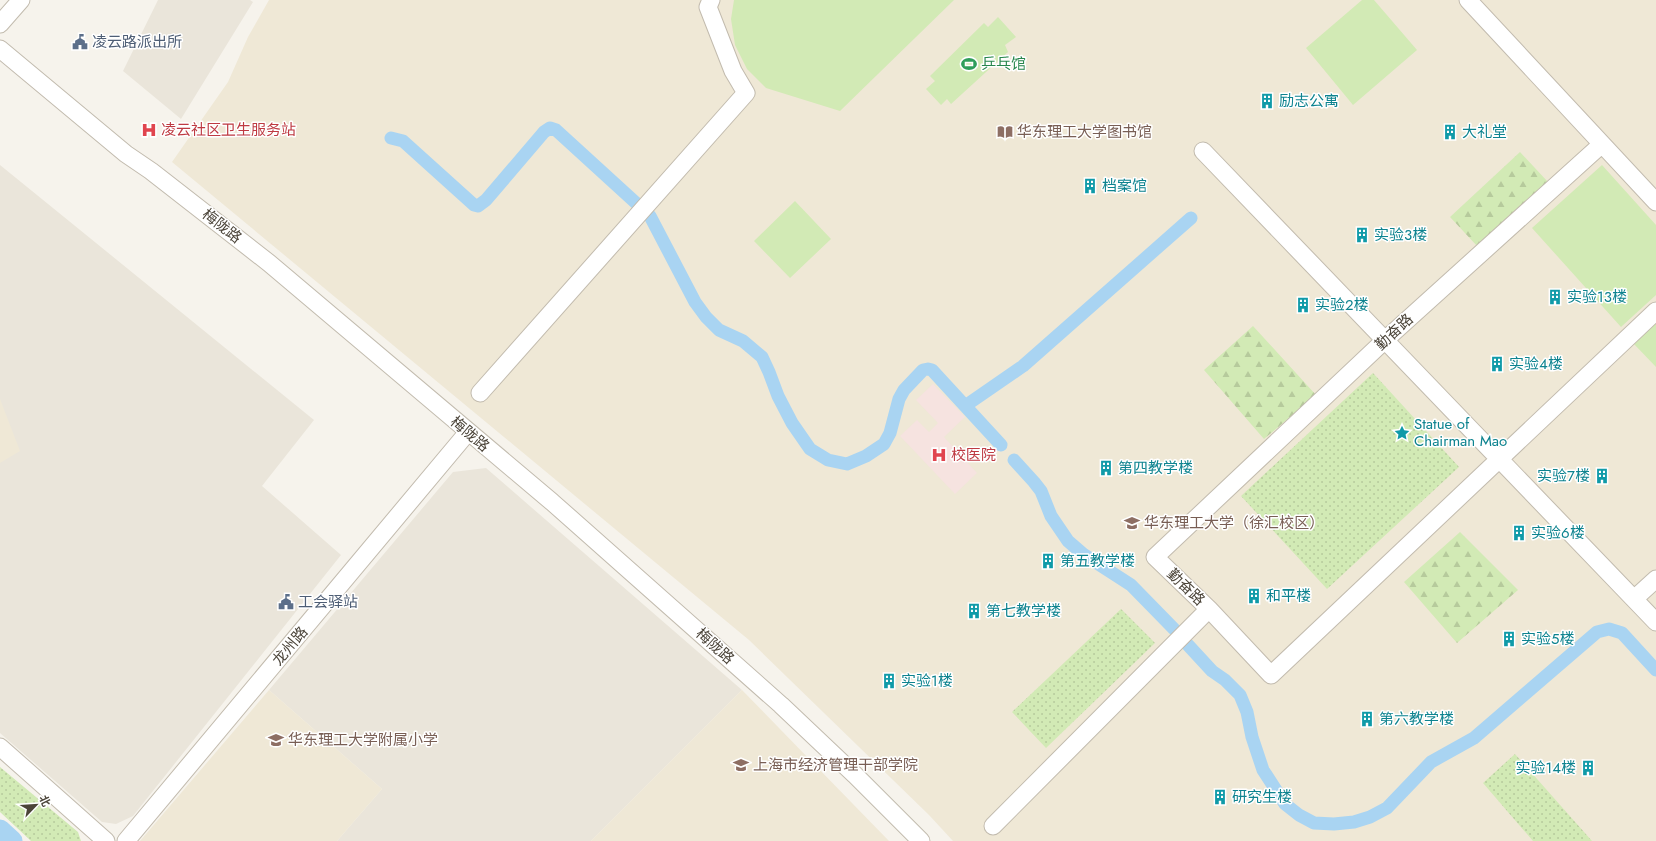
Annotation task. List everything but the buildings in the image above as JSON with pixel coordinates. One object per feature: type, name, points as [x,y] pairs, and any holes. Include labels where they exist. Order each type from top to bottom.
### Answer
[{"type":"street","points":[[0,24],[21,0]]},
{"type":"street","points":[[480,393],[746,93],[733,71],[708,7],[711,0]]},
{"type":"street","points":[[1468,0],[1656,202]]},
{"type":"street","name":"梅陇路","points":[[0,49],[126,154],[151,171],[269,263],[552,502],[776,700],[855,775],[921,841]]},
{"type":"street","name":"勤奋路","points":[[1602,144],[1384,340],[1155,557],[1209,609],[1271,675],[1656,311]]},
{"type":"street","points":[[1202,151],[1656,622]]},
{"type":"street","name":"龙州路","points":[[126,841],[468,432]]},
{"type":"street","points":[[1634,600],[1656,579]]},
{"type":"street","points":[[994,826],[1209,609]]},
{"type":"street","points":[[0,747],[106,841]]},
{"type":"shaded area","points":[[158,0],[250,0],[253,2],[181,119],[123,71]]},
{"type":"shaded area","name":"华东理工大学（徐汇校区）","points":[[269,0],[1656,0],[1656,841],[953,841],[929,815],[749,640],[172,162],[228,82],[248,37]]},
{"type":"shaded area","points":[[0,165],[314,420],[262,486],[341,555],[133,816],[116,824],[102,822],[0,733]]},
{"type":"shaded area","name":"校医院","points":[[933,384],[965,417],[944,437],[977,473],[955,494],[900,436],[917,420],[929,432],[938,423],[916,400]]},
{"type":"shaded area","points":[[0,399],[20,451],[0,463]]},
{"type":"shaded area","points":[[486,468],[742,690],[591,841],[337,841],[382,789],[269,690],[453,472]]},
{"type":"shaded area","name":"华东理工大学附属小学","points":[[269,690],[382,789],[337,841],[140,841]]},
{"type":"shaded area","name":"上海市经济管理干部学院","points":[[742,690],[889,841],[591,841]]},
{"type":"green space","points":[[734,0],[954,0],[840,111],[766,88],[747,69],[735,45],[731,19]]},
{"type":"green space","points":[[1362,0],[1374,0],[1417,50],[1353,105],[1306,48]]},
{"type":"green space","name":"乒乓馆","points":[[998,17],[1016,37],[1005,45],[1008,52],[951,104],[947,99],[941,105],[926,89],[935,81],[930,76],[984,23],[988,27]]},
{"type":"green space","points":[[1520,152],[1548,182],[1478,247],[1450,217]]},
{"type":"green space","points":[[1602,165],[1656,225],[1656,295],[1621,327],[1532,228]]},
{"type":"green space","points":[[795,201],[831,239],[790,278],[754,241]]},
{"type":"green space","points":[[1656,322],[1656,367],[1633,343]]},
{"type":"green space","points":[[1253,326],[1316,395],[1264,439],[1204,370]]},
{"type":"green space","points":[[1373,373],[1459,467],[1327,589],[1241,496]]},
{"type":"green space","points":[[1460,532],[1518,590],[1457,643],[1404,582]]},
{"type":"green space","points":[[1121,609],[1155,643],[1046,748],[1012,712]]},
{"type":"green space","points":[[1515,754],[1592,841],[1533,841],[1483,783]]},
{"type":"green space","points":[[0,767],[78,832],[81,841],[31,841],[0,812]]},
{"type":"waterway","points":[[391,138],[403,141],[474,205],[478,206],[486,200],[544,132],[550,128],[556,130],[636,203]]},
{"type":"waterway","points":[[650,216],[695,302],[706,317],[719,330],[743,341],[762,357],[778,396],[792,423],[810,449],[828,460],[847,464],[866,456],[884,444],[890,433],[899,399],[904,390],[923,370],[928,369],[932,370],[1001,445]]},
{"type":"waterway","points":[[965,406],[1023,366],[1191,218]]},
{"type":"waterway","points":[[1014,460],[1041,491],[1051,516],[1068,541],[1083,554],[1131,585],[1174,629]]},
{"type":"waterway","points":[[1188,645],[1212,671],[1225,680],[1240,695],[1247,712],[1252,737],[1263,770],[1285,804],[1299,815],[1314,823],[1334,824],[1354,822],[1370,817],[1387,808],[1431,762],[1474,738],[1597,632],[1609,629],[1622,633],[1656,670]]},
{"type":"waterway","points":[[0,830],[12,841]]},
{"type":"place","name":"凌云路派出所","points":[[80,42]]},
{"type":"place","name":"乒乓馆","points":[[969,64]]},
{"type":"place","name":"励志公寓","points":[[1267,101]]},
{"type":"place","name":"凌云社区卫生服务站","points":[[149,130]]},
{"type":"place","name":"华东理工大学图书馆","points":[[1005,132]]},
{"type":"place","name":"大礼堂","points":[[1450,132]]},
{"type":"place","name":"档案馆","points":[[1090,186]]},
{"type":"place","name":"实验3楼","points":[[1362,235]]},
{"type":"place","name":"实验13楼","points":[[1555,297]]},
{"type":"place","name":"实验2楼","points":[[1303,305]]},
{"type":"place","name":"实验4楼","points":[[1497,364]]},
{"type":"place","name":"Statue of Chairman Mao","points":[[1402,433]]},
{"type":"place","name":"校医院","points":[[939,455]]},
{"type":"place","name":"第四教学楼","points":[[1106,468]]},
{"type":"place","name":"实验7楼","points":[[1602,476]]},
{"type":"place","name":"华东理工大学（徐汇校区）","points":[[1132,523]]},
{"type":"place","name":"实验6楼","points":[[1519,533]]},
{"type":"place","name":"第五教学楼","points":[[1048,561]]},
{"type":"place","name":"和平楼","points":[[1254,596]]},
{"type":"place","name":"工会驿站","points":[[286,602]]},
{"type":"place","name":"第七教学楼","points":[[974,611]]},
{"type":"place","name":"实验5楼","points":[[1509,639]]},
{"type":"place","name":"实验1楼","points":[[889,681]]},
{"type":"place","name":"第六教学楼","points":[[1367,719]]},
{"type":"place","name":"华东理工大学附属小学","points":[[276,740]]},
{"type":"place","name":"上海市经济管理干部学院","points":[[741,765]]},
{"type":"place","name":"实验14楼","points":[[1588,768]]},
{"type":"place","name":"研究生楼","points":[[1220,797]]}]
